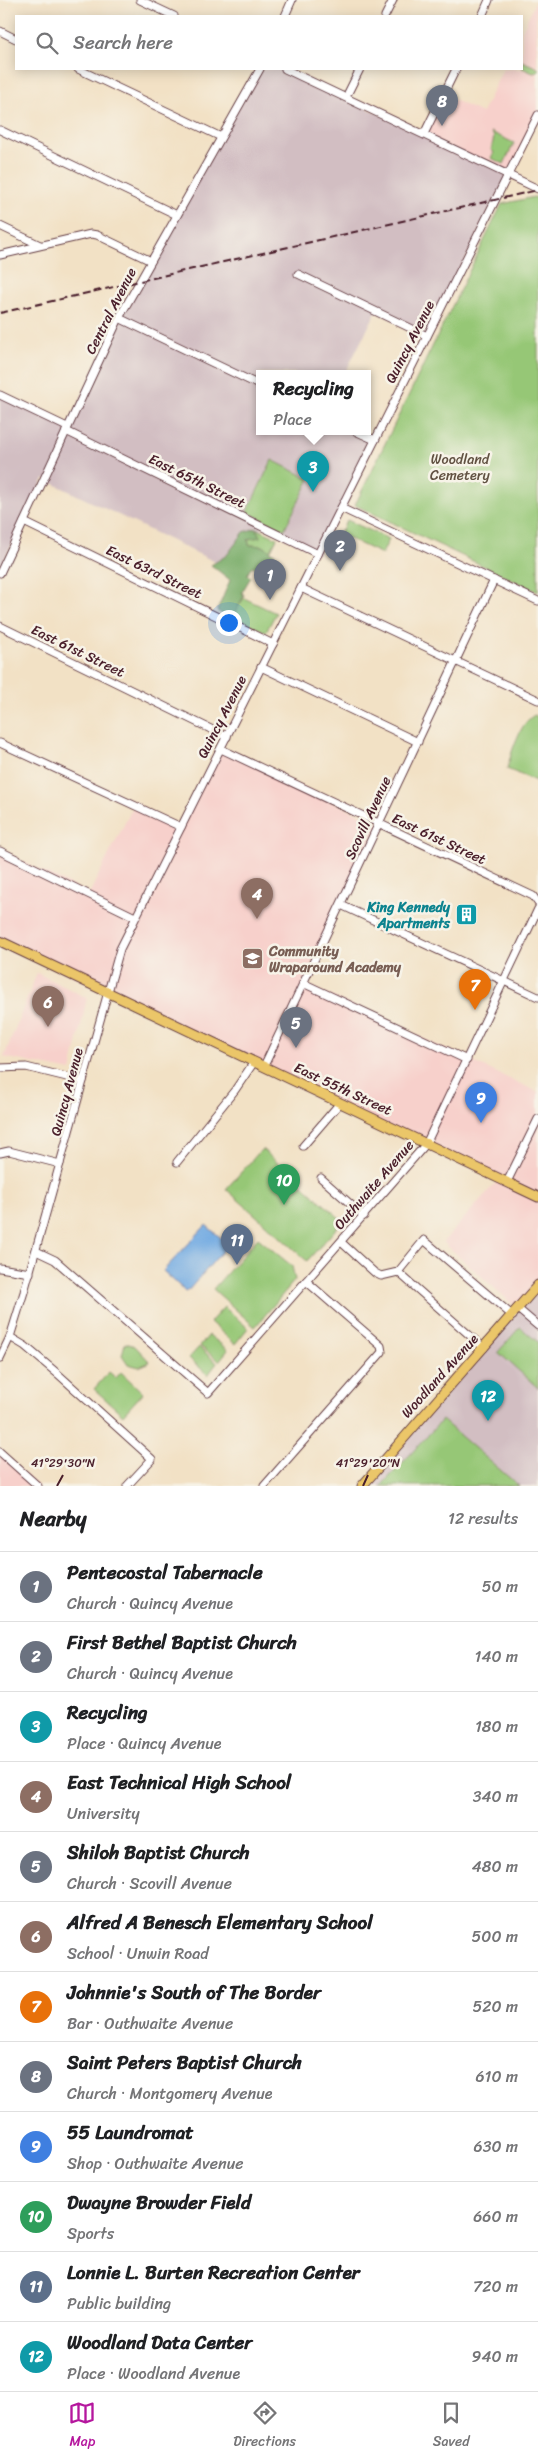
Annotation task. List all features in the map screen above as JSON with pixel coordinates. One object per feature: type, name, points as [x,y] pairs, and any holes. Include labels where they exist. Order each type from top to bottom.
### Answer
[{"type":"main road","name":"East 55th Street","points":[[0,941],[538,1197]]},
{"type":"main road","name":"Woodland Avenue","points":[[362,1486],[538,1285]]},
{"type":"street","points":[[140,0],[172,15]]},
{"type":"street","points":[[285,15],[292,0]]},
{"type":"street","points":[[386,15],[393,0]]},
{"type":"street","points":[[482,15],[490,0]]},
{"type":"street","points":[[0,31],[15,38]]},
{"type":"street","points":[[80,70],[221,137]]},
{"type":"street","name":"Central Avenue","points":[[0,573],[119,318],[259,70]]},
{"type":"street","points":[[287,70],[538,189]]},
{"type":"street","points":[[346,97],[360,70]]},
{"type":"street","points":[[424,134],[456,70]]},
{"type":"street","name":"Quincy Avenue","points":[[0,1358],[10,1337],[30,1272],[120,949],[538,115]]},
{"type":"street","points":[[0,130],[177,215]]},
{"type":"street","points":[[0,226],[40,246]]},
{"type":"street","points":[[0,255],[97,235],[151,261]]},
{"type":"street","points":[[298,274],[427,336]]},
{"type":"street","points":[[119,318],[256,384]]},
{"type":"street","name":"East 65th Street","points":[[0,395],[318,554]]},
{"type":"street","points":[[363,435],[375,440]]},
{"type":"street","points":[[341,508],[538,601]]},
{"type":"street","name":"East 63rd Street","points":[[24,522],[273,644]]},
{"type":"street","name":"Scovill Avenue","points":[[264,1066],[494,580]]},
{"type":"street","points":[[301,588],[538,700]]},
{"type":"street","name":"East 61st Street","points":[[0,626],[227,737]]},
{"type":"street","points":[[261,667],[418,742]]},
{"type":"street","points":[[0,743],[181,827]]},
{"type":"street","name":"East 61st Street","points":[[221,749],[533,896],[538,902]]},
{"type":"street","points":[[0,850],[135,917]]},
{"type":"street","points":[[341,905],[538,998]]},
{"type":"street","name":"Outhwaite Avenue","points":[[36,1251],[55,1260],[208,1393],[426,1144],[538,909]]},
{"type":"street","points":[[303,983],[467,1060]]},
{"type":"street","points":[[177,1162],[235,1090],[254,1062]]},
{"type":"street","points":[[0,1068],[26,1067],[83,1081]]},
{"type":"street","points":[[303,1146],[340,1103]]},
{"type":"street","points":[[507,1182],[538,1119]]},
{"type":"street","points":[[0,1153],[9,1151],[60,1164]]},
{"type":"street","points":[[321,1178],[364,1216]]},
{"type":"street","points":[[341,1242],[375,1273],[381,1276],[398,1272],[424,1240],[516,1312],[538,1326]]},
{"type":"street","points":[[0,1268],[30,1272]]},
{"type":"street","points":[[398,1272],[484,1348]]},
{"type":"street","points":[[264,1486],[382,1352],[381,1346],[306,1281]]},
{"type":"street","points":[[10,1337],[25,1346],[50,1367],[152,1458],[127,1486]]},
{"type":"street","points":[[0,1452],[38,1486]]},
{"type":"shaded area","points":[[536,0],[538,115],[508,175],[424,134],[443,95],[482,113],[503,70],[523,70],[523,29]]},
{"type":"shaded area","points":[[259,70],[287,70],[508,175],[427,336],[376,312],[347,370],[256,370],[256,435],[364,435],[375,440],[318,554],[263,527],[240,574],[44,479],[0,568],[0,395],[67,427],[119,318]]},
{"type":"shaded area","points":[[221,749],[380,824],[303,983],[538,1092],[538,1285],[518,1309],[443,1242],[499,1179],[0,941],[0,851],[89,894],[134,805],[181,827]]},
{"type":"shaded area","points":[[37,973],[87,998],[71,1071],[4,1057]]},
{"type":"shaded area","points":[[538,1285],[538,1486],[362,1486]]},
{"type":"shaded area","points":[[0,1452],[38,1486],[0,1486]]},
{"type":"green space","points":[[523,61],[538,68],[538,72],[533,73],[523,68]]},
{"type":"green space","points":[[491,132],[514,143],[504,164],[491,158],[494,152],[491,150],[494,137]]},
{"type":"green space","name":"Woodland Cemetery","points":[[534,197],[538,199],[538,592],[355,505],[502,204]]},
{"type":"green space","points":[[272,460],[310,479],[284,530],[247,512]]},
{"type":"green space","points":[[347,520],[389,539],[382,554],[343,536],[340,541],[337,539]]},
{"type":"green space","points":[[256,528],[277,538],[270,552],[263,546],[249,545],[248,539],[260,537]]},
{"type":"green space","points":[[256,528],[260,537],[248,539],[249,545],[263,546],[279,557],[277,560],[257,568],[252,566],[247,575],[251,577],[242,592],[244,596],[234,615],[229,618],[217,611],[230,580],[211,565],[227,555],[244,532]]},
{"type":"green space","points":[[244,598],[276,613],[266,632],[232,616]]},
{"type":"green space","points":[[535,715],[538,717],[538,782],[507,769],[521,731],[530,718]]},
{"type":"green space","points":[[262,1149],[343,1221],[307,1261],[226,1189]]},
{"type":"green space","points":[[258,1238],[292,1266],[295,1280],[255,1327],[213,1289]]},
{"type":"green space","points":[[224,1307],[248,1328],[235,1344],[210,1322]]},
{"type":"green space","points":[[520,1327],[538,1342],[538,1388],[498,1352]]},
{"type":"green space","points":[[209,1335],[228,1350],[219,1361],[200,1346]]},
{"type":"green space","points":[[125,1343],[135,1346],[150,1362],[139,1367],[128,1364],[122,1355]]},
{"type":"green space","points":[[199,1347],[217,1363],[208,1375],[189,1358]]},
{"type":"green space","points":[[109,1372],[116,1378],[121,1372],[143,1393],[123,1415],[94,1389]]},
{"type":"green space","points":[[442,1420],[519,1486],[381,1486]]},
{"type":"water","points":[[206,1225],[227,1243],[227,1246],[187,1292],[163,1271]]},
{"type":"railway","points":[[0,313],[538,190]]},
{"type":"place","name":"Saint Peters Baptist Church","points":[[442,126]]},
{"type":"place","name":"Recycling","points":[[313,492]]},
{"type":"place","name":"First Bethel Baptist Church","points":[[340,571]]},
{"type":"place","name":"Pentecostal Tabernacle","points":[[270,600]]},
{"type":"place","name":"King Kennedy Apartments","points":[[466,915]]},
{"type":"place","name":"East Technical High School","points":[[257,919]]},
{"type":"place","name":"Community Wraparound Academy","points":[[253,959]]},
{"type":"place","name":"Johnnie's South of The Border","points":[[475,1010]]},
{"type":"place","name":"Alfred A Benesch Elementary School","points":[[48,1027]]},
{"type":"place","name":"Shiloh Baptist Church","points":[[296,1048]]},
{"type":"place","name":"55 Laundromat","points":[[481,1123]]},
{"type":"place","name":"Dwayne Browder Field","points":[[284,1205]]},
{"type":"place","name":"Lonnie L. Burten Recreation Center","points":[[237,1265]]},
{"type":"place","name":"Woodland Data Center","points":[[488,1421]]}]
